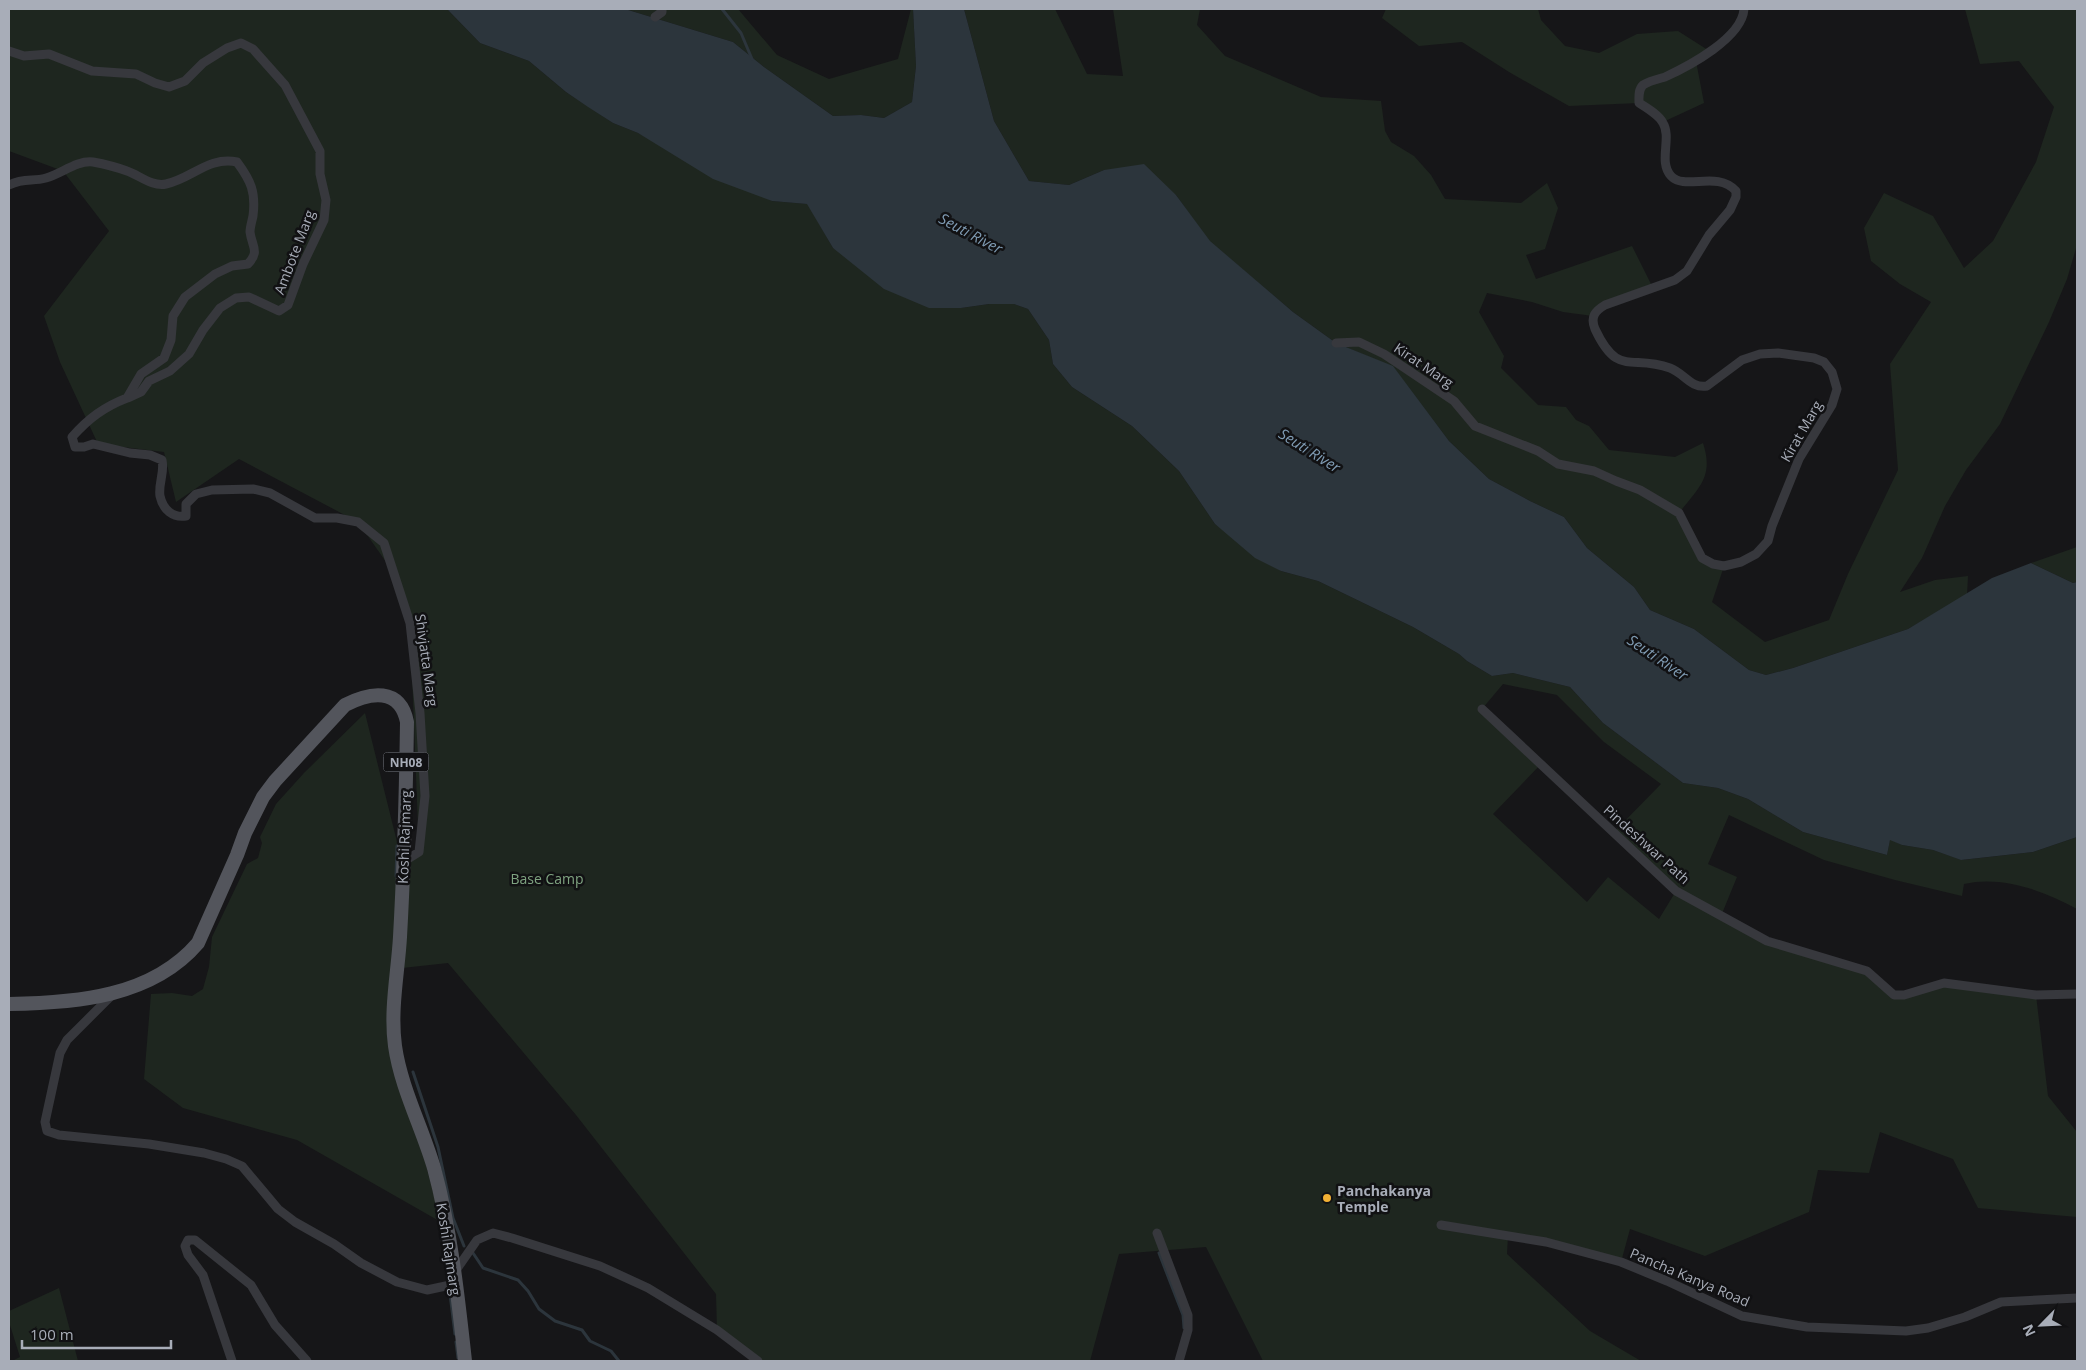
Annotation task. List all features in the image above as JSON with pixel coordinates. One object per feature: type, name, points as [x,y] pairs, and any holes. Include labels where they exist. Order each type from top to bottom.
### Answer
[{"type":"main road","name":"Koshi Rajmarg","points":[[9,1004],[81,1000],[113,993],[138,986],[159,976],[186,958],[202,936],[234,864],[245,833],[263,797],[275,781],[345,705],[354,700],[376,695],[388,695],[396,700],[402,708],[407,722],[398,971],[394,1009],[395,1044],[403,1082],[434,1168],[448,1233],[466,1361]]},
{"type":"street","points":[[655,18],[662,12],[662,9]]},
{"type":"street","name":"Kirat Marg","points":[[1336,343],[1359,342],[1384,354],[1454,401],[1475,426],[1538,451],[1558,464],[1594,471],[1616,482],[1640,490],[1679,513],[1702,558],[1713,564],[1724,566],[1741,562],[1756,554],[1768,541],[1772,526],[1799,459],[1832,405],[1837,390],[1832,372],[1824,362],[1814,358],[1778,353],[1760,354],[1742,360],[1707,386],[1700,387],[1694,385],[1673,369],[1657,365],[1635,364],[1619,360],[1610,355],[1593,324],[1592,316],[1596,310],[1605,305],[1675,280],[1687,271],[1704,242],[1730,210],[1736,198],[1736,191],[1731,185],[1720,181],[1681,182],[1670,176],[1666,165],[1666,134],[1663,122],[1640,103],[1638,94],[1643,86],[1685,67],[1711,52],[1737,26],[1744,15],[1744,9]]},
{"type":"street","name":"Ambote Marg","points":[[9,51],[24,56],[50,54],[92,71],[136,74],[169,87],[185,81],[203,62],[226,48],[241,43],[253,48],[285,85],[320,151],[320,174],[326,200],[324,220],[303,264],[288,305],[279,311],[249,298],[236,298],[220,308],[203,330],[189,354],[170,371],[149,381],[141,392],[127,398]]},
{"type":"street","points":[[9,185],[19,180],[45,179],[74,166],[90,162],[127,171],[156,185],[166,184],[199,168],[228,160],[238,162],[250,180],[254,202],[250,231],[254,245],[254,257],[248,264],[232,266],[215,274],[185,297],[173,316],[171,340],[164,358],[141,374],[127,398]]},
{"type":"street","name":"Shivjatta Marg","points":[[127,398],[106,406],[88,421],[72,437],[75,447],[84,448],[93,444],[130,453],[150,455],[162,460],[164,466],[160,496],[168,513],[177,517],[186,516],[186,504],[196,494],[212,490],[253,489],[270,492],[315,518],[337,518],[358,522],[384,542],[410,623],[420,713],[425,796],[419,852],[402,862]]},
{"type":"street","name":"Pindeshwar Path","points":[[1482,709],[1676,891],[1767,941],[1867,971],[1894,995],[1904,995],[1944,983],[2036,995],[2077,994]]},
{"type":"street","points":[[113,993],[67,1040],[60,1053],[45,1122],[48,1131],[59,1135],[150,1144],[204,1153],[226,1159],[242,1166],[278,1209],[295,1222],[334,1244],[360,1263],[397,1282],[427,1290],[455,1279],[477,1240],[493,1233],[600,1266],[648,1288],[717,1330],[758,1361]]},
{"type":"street","name":"Pancha Kanya Road","points":[[1441,1224],[1546,1242],[1611,1260],[1667,1281],[1742,1316],[1806,1327],[1906,1331],[1928,1328],[1966,1317],[2001,1302],[2077,1298]]},
{"type":"street","points":[[1157,1233],[1188,1315],[1188,1330],[1179,1361]]},
{"type":"street","points":[[232,1361],[204,1275],[188,1255],[185,1246],[188,1240],[195,1240],[251,1285],[275,1325],[307,1361]]},
{"type":"green space","name":"Base Camp","points":[[9,9],[447,9],[480,43],[529,61],[566,92],[613,123],[638,133],[772,201],[808,204],[833,248],[961,308],[989,304],[1014,304],[1028,309],[1049,340],[1053,364],[1072,387],[1132,426],[1179,471],[1215,524],[1281,571],[1318,581],[1413,627],[1492,676],[1513,673],[1570,687],[1603,723],[1683,783],[1718,788],[1748,799],[1803,832],[1887,855],[1890,839],[1902,845],[1933,850],[1962,860],[2033,852],[2077,837],[2077,909],[2051,896],[2008,883],[1978,882],[1964,884],[1962,896],[1895,880],[1824,860],[1729,815],[1708,864],[1737,877],[1721,916],[1767,941],[1867,971],[1894,995],[1944,983],[2036,995],[2048,1096],[2077,1132],[2077,1217],[1978,1208],[1953,1159],[1880,1132],[1869,1173],[1818,1170],[1809,1212],[1705,1256],[1630,1229],[1621,1262],[1508,1236],[1507,1254],[1590,1331],[1641,1361],[1263,1361],[1206,1247],[1119,1254],[1090,1361],[758,1361],[717,1330],[716,1294],[576,1115],[448,963],[393,969],[389,1024],[441,1222],[297,1140],[183,1108],[144,1079],[151,994],[172,993],[192,996],[203,989],[209,967],[212,937],[247,864],[258,858],[262,843],[260,837],[276,804],[304,773],[365,713],[402,862],[419,852],[410,623],[398,579],[358,522],[239,459],[176,502],[164,452],[98,444],[60,362],[44,316],[109,231],[63,171],[9,151]],"holes":[[[1503,684],[1557,695],[1604,742],[1661,784],[1613,833],[1676,891],[1659,919],[1608,877],[1587,902],[1493,814],[1542,763],[1482,709]]]},
{"type":"green space","points":[[625,9],[738,9],[777,55],[829,79],[898,59],[911,9],[913,9],[916,66],[912,102],[884,118],[861,115],[833,116],[764,67],[733,42]]},
{"type":"green space","points":[[964,9],[1055,9],[1087,74],[1123,76],[1113,9],[1200,9],[1197,25],[1225,56],[1321,97],[1381,101],[1385,131],[1391,142],[1414,156],[1431,175],[1445,199],[1521,203],[1547,183],[1558,208],[1545,249],[1526,255],[1536,279],[1632,246],[1653,288],[1593,316],[1563,312],[1532,302],[1487,293],[1479,312],[1504,356],[1501,368],[1538,405],[1566,407],[1576,420],[1589,426],[1609,450],[1675,457],[1703,443],[1707,465],[1706,473],[1703,481],[1679,513],[1702,558],[1724,566],[1712,602],[1765,642],[1829,620],[1848,574],[1898,470],[1890,364],[1931,302],[1900,284],[1871,261],[1864,228],[1884,193],[1933,216],[1964,268],[1993,241],[2036,162],[2054,107],[2019,61],[1980,64],[1965,9],[2077,9],[2077,245],[2067,279],[2049,322],[2000,424],[1966,470],[1945,506],[1922,558],[1900,592],[1935,580],[1968,576],[1967,595],[1908,629],[1793,668],[1766,675],[1749,670],[1694,629],[1650,610],[1634,587],[1587,548],[1564,517],[1489,479],[1449,441],[1393,367],[1336,343],[1293,312],[1209,241],[1176,195],[1104,170],[1069,185],[1029,181],[994,121]]},
{"type":"green space","points":[[1386,9],[1538,9],[1541,20],[1565,46],[1599,53],[1637,34],[1678,31],[1711,52],[1696,61],[1704,103],[1663,122],[1639,103],[1569,106],[1509,72],[1462,42],[1419,46],[1382,18]]},
{"type":"green space","points":[[2077,547],[2077,582],[2073,583],[2031,563]]},
{"type":"green space","points":[[59,1288],[78,1361],[12,1361],[20,1357],[9,1322],[9,1311]]},
{"type":"water","name":"Seuti River","points":[[447,9],[625,9],[733,42],[764,67],[833,116],[861,115],[884,118],[912,102],[916,66],[913,9],[964,9],[994,121],[1029,181],[1069,185],[1104,170],[1144,164],[1176,195],[1210,241],[1293,312],[1336,343],[1393,366],[1449,441],[1489,479],[1564,517],[1587,548],[1634,587],[1650,610],[1694,629],[1749,670],[1766,675],[1793,668],[1908,629],[1992,578],[2031,563],[2073,583],[2077,582],[2077,837],[2033,852],[1961,860],[1933,850],[1902,845],[1890,840],[1887,855],[1803,832],[1748,799],[1718,788],[1683,783],[1603,723],[1570,687],[1513,673],[1492,676],[1413,627],[1318,581],[1281,571],[1255,558],[1215,524],[1179,471],[1132,426],[1072,387],[1053,364],[1049,340],[1028,309],[1014,304],[989,304],[961,308],[929,308],[884,289],[833,248],[807,204],[772,201],[713,179],[638,133],[613,123],[588,107],[566,92],[529,61],[480,43]]},
{"type":"waterway","points":[[722,9],[741,33],[752,59]]},
{"type":"waterway","points":[[396,876],[397,846]]},
{"type":"waterway","points":[[413,1072],[438,1147],[453,1218],[464,1246]]},
{"type":"waterway","points":[[473,1253],[483,1268],[518,1280],[528,1291],[539,1309],[555,1321],[582,1330],[590,1341],[611,1351],[619,1361]]},
{"type":"waterway","points":[[1159,1253],[1183,1315],[1184,1328]]},
{"type":"waterway","points":[[450,1294],[455,1334]]},
{"type":"waterway","points":[[456,1342],[458,1358]]},
{"type":"place","name":"Panchakanya Temple","points":[[1327,1198]]}]
